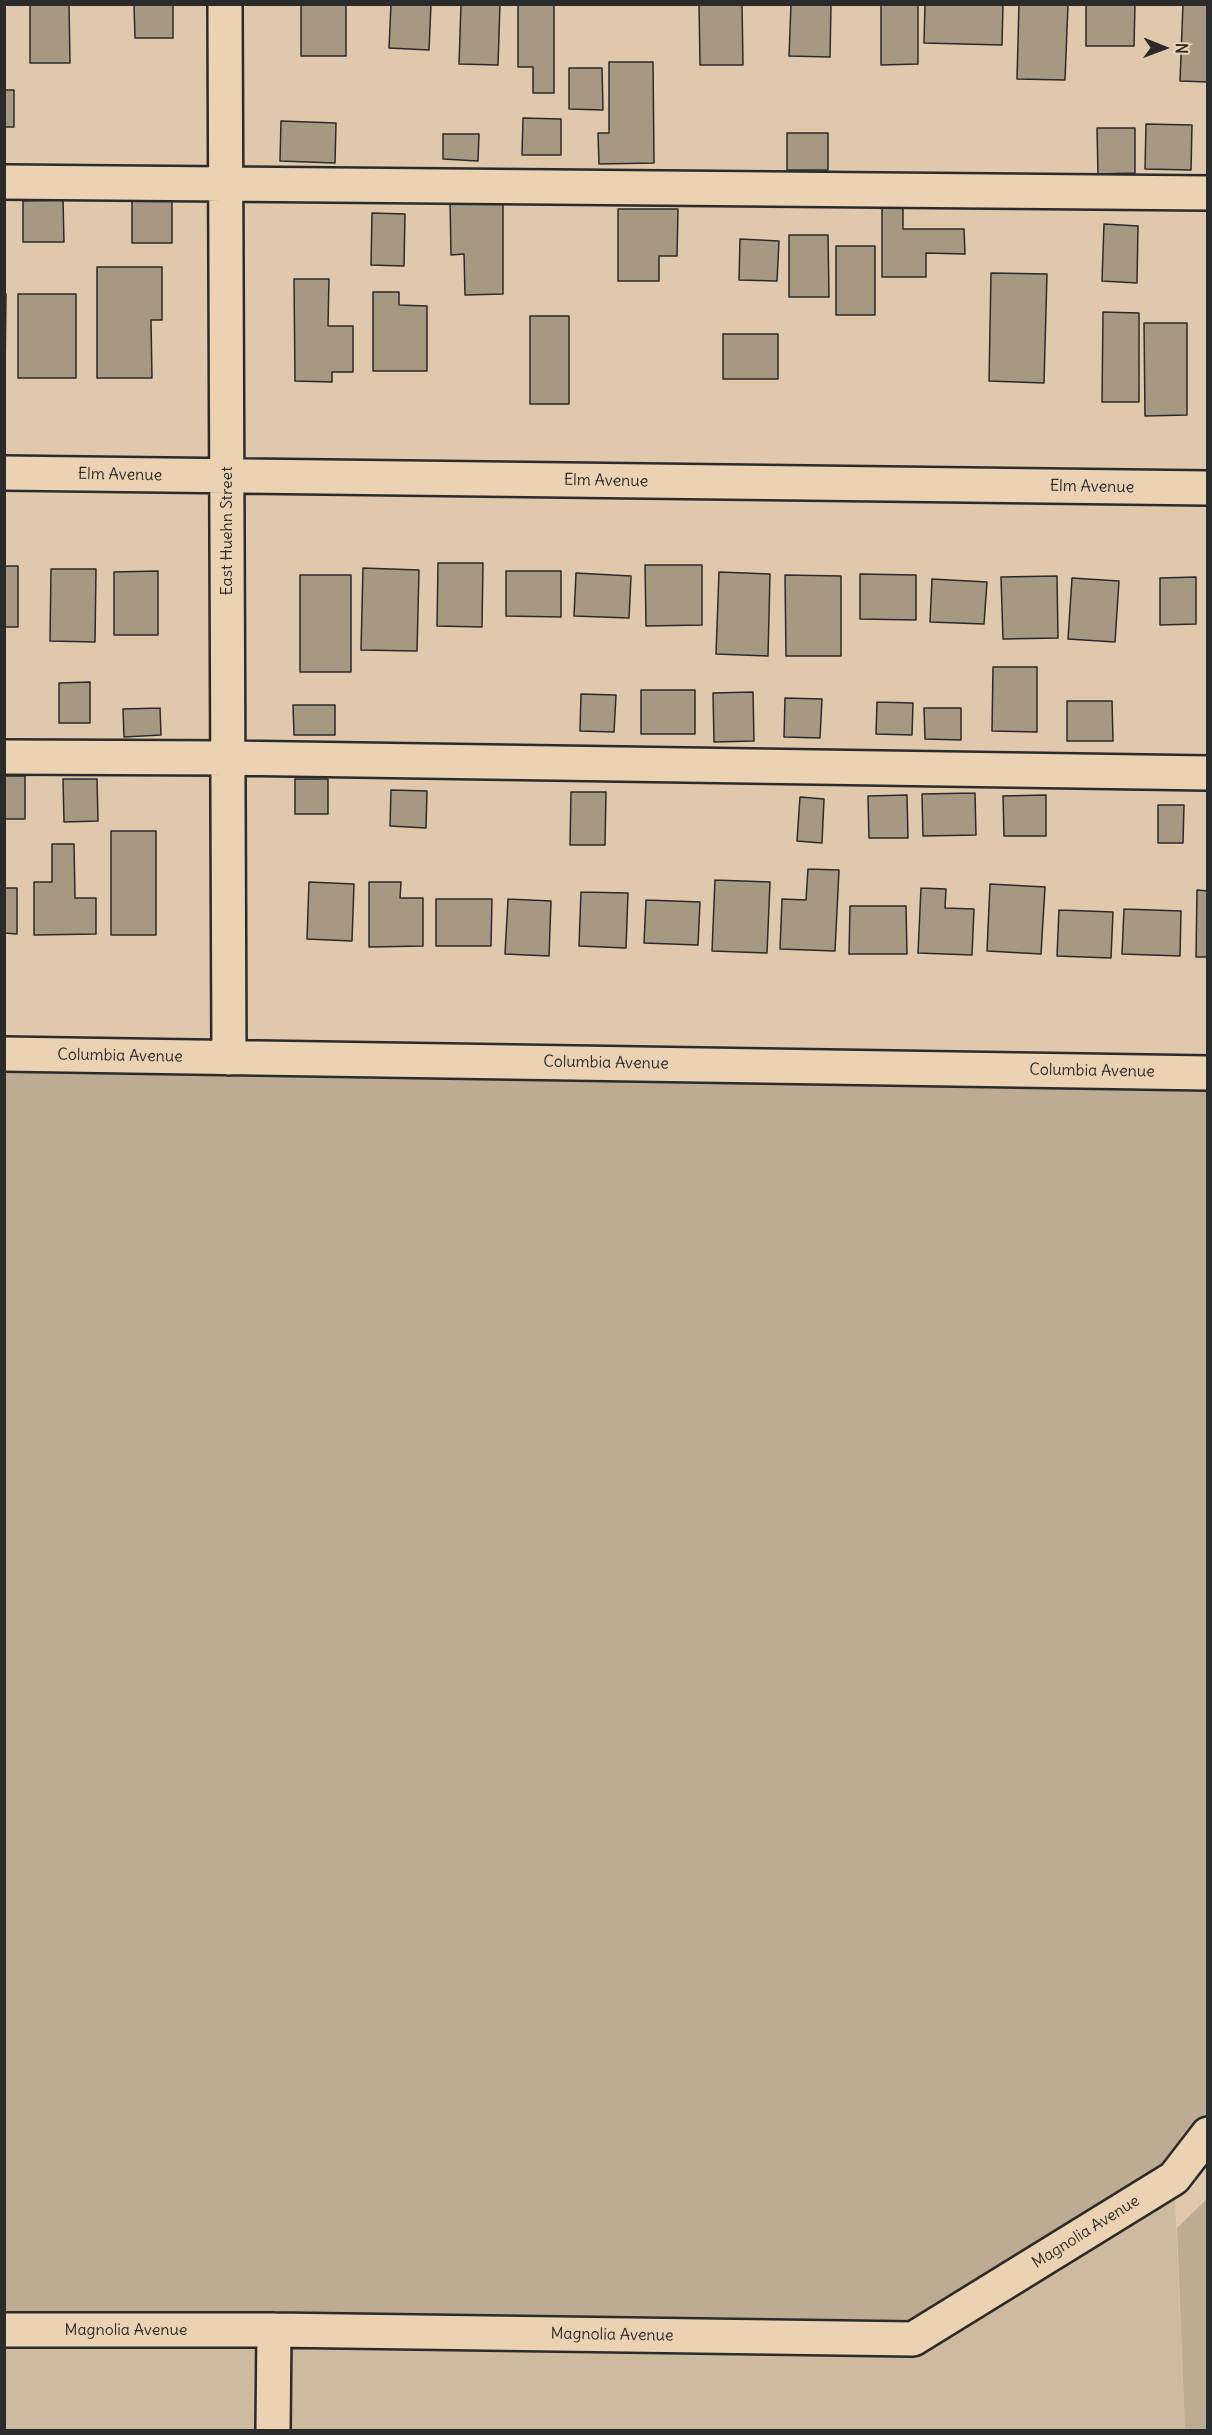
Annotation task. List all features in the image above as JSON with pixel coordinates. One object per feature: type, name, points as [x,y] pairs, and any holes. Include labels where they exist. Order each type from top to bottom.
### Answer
[{"type":"street","name":"East Huehn Street","points":[[225,4],[229,1058]]},
{"type":"street","points":[[4,182],[1208,193]]},
{"type":"street","name":"Elm Avenue","points":[[4,473],[1208,489]]},
{"type":"street","points":[[4,757],[228,758],[1208,773]]},
{"type":"street","name":"Columbia Avenue","points":[[4,1054],[1208,1072]]},
{"type":"street","name":"Magnolia Avenue","points":[[4,2330],[273,2330],[913,2339],[1174,2178],[1208,2134]]},
{"type":"street","points":[[273,2330],[273,2430]]},
{"type":"shaded area","points":[[5,1054],[1207,1073],[1208,2134],[1174,2178],[913,2339],[5,2330]]},
{"type":"shaded area","points":[[1174,2178],[1185,2430],[5,2430],[4,2330]]},
{"type":"shaded area","points":[[1207,2199],[1207,2430],[1185,2430],[1177,2228]]},
{"type":"building","points":[[30,4],[69,4],[70,63],[30,63]]},
{"type":"building","points":[[134,4],[173,4],[173,38],[135,38]]},
{"type":"building","points":[[301,4],[346,4],[346,56],[301,56]]},
{"type":"building","points":[[391,4],[431,4],[429,50],[389,48]]},
{"type":"building","points":[[461,4],[500,4],[498,65],[459,64]]},
{"type":"building","points":[[518,4],[554,4],[554,93],[533,93],[533,67],[518,67]]},
{"type":"building","points":[[699,4],[742,4],[743,65],[700,65]]},
{"type":"building","points":[[791,4],[831,4],[830,57],[789,56]]},
{"type":"building","points":[[881,4],[918,4],[918,64],[881,65]]},
{"type":"building","points":[[925,4],[1003,4],[1002,45],[924,43]]},
{"type":"building","points":[[1019,4],[1068,4],[1065,80],[1017,79]]},
{"type":"building","points":[[1086,4],[1135,4],[1134,46],[1086,46]]},
{"type":"building","points":[[1183,4],[1208,4],[1208,82],[1180,81]]},
{"type":"building","points":[[609,62],[653,62],[654,163],[599,164],[598,133],[609,133]]},
{"type":"building","points":[[569,68],[602,68],[603,110],[569,109]]},
{"type":"building","points":[[4,90],[14,90],[14,127],[4,127]]},
{"type":"building","points":[[523,118],[561,119],[561,155],[522,155]]},
{"type":"building","points":[[281,121],[336,123],[335,163],[280,161]]},
{"type":"building","points":[[1146,124],[1192,125],[1191,170],[1145,169]]},
{"type":"building","points":[[1097,128],[1135,128],[1135,173],[1098,174]]},
{"type":"building","points":[[787,133],[828,133],[828,170],[787,170]]},
{"type":"building","points":[[443,134],[479,134],[478,161],[443,159]]},
{"type":"building","points":[[132,199],[172,199],[172,243],[132,243]]},
{"type":"building","points":[[63,200],[64,242],[23,242],[23,201]]},
{"type":"building","points":[[450,200],[503,200],[503,294],[465,295],[464,254],[451,255]]},
{"type":"building","points":[[882,205],[903,206],[903,229],[964,229],[965,254],[926,253],[926,277],[882,277]]},
{"type":"building","points":[[618,209],[678,209],[677,256],[659,256],[659,281],[618,281]]},
{"type":"building","points":[[372,213],[405,214],[404,266],[371,265]]},
{"type":"building","points":[[1104,224],[1138,226],[1137,283],[1102,281]]},
{"type":"building","points":[[789,235],[828,235],[829,297],[789,297]]},
{"type":"building","points":[[740,239],[779,241],[777,281],[739,280]]},
{"type":"building","points":[[836,246],[875,246],[875,315],[836,315]]},
{"type":"building","points":[[97,267],[162,267],[162,320],[151,320],[152,378],[97,378]]},
{"type":"building","points":[[991,273],[1047,274],[1044,383],[989,381]]},
{"type":"building","points":[[294,279],[329,279],[328,326],[353,326],[353,372],[332,372],[332,382],[295,381]]},
{"type":"building","points":[[373,292],[399,292],[399,305],[427,306],[427,371],[373,371]]},
{"type":"building","points":[[4,294],[6,294],[5,377],[4,377]]},
{"type":"building","points":[[18,294],[76,294],[76,378],[18,378]]},
{"type":"building","points":[[1103,312],[1139,313],[1139,402],[1102,402]]},
{"type":"building","points":[[530,316],[569,316],[569,404],[530,404]]},
{"type":"building","points":[[1144,323],[1187,323],[1187,415],[1145,416]]},
{"type":"building","points":[[723,334],[778,334],[778,379],[723,379]]},
{"type":"building","points":[[438,563],[483,563],[482,627],[437,626]]},
{"type":"building","points":[[645,565],[702,565],[702,625],[646,626]]},
{"type":"building","points":[[4,566],[18,566],[18,627],[4,627]]},
{"type":"building","points":[[363,568],[419,570],[417,651],[361,650]]},
{"type":"building","points":[[51,569],[96,569],[95,642],[50,641]]},
{"type":"building","points":[[158,571],[158,635],[114,635],[114,572]]},
{"type":"building","points":[[506,571],[561,571],[561,617],[506,616]]},
{"type":"building","points":[[719,572],[770,574],[768,656],[716,654]]},
{"type":"building","points":[[576,573],[631,576],[629,618],[574,616]]},
{"type":"building","points":[[860,574],[916,575],[916,620],[860,619]]},
{"type":"building","points":[[300,575],[351,575],[351,672],[300,672]]},
{"type":"building","points":[[785,575],[841,576],[841,656],[786,656]]},
{"type":"building","points":[[1057,576],[1058,638],[1003,639],[1001,577]]},
{"type":"building","points":[[1196,577],[1196,624],[1160,625],[1160,578]]},
{"type":"building","points":[[1072,578],[1119,581],[1115,642],[1068,639]]},
{"type":"building","points":[[932,579],[987,582],[984,624],[930,622]]},
{"type":"building","points":[[993,667],[1037,667],[1037,732],[992,731]]},
{"type":"building","points":[[90,682],[90,723],[59,723],[59,683]]},
{"type":"building","points":[[641,690],[695,690],[695,734],[641,734]]},
{"type":"building","points":[[753,692],[754,741],[714,742],[713,693]]},
{"type":"building","points":[[581,694],[616,695],[614,732],[580,731]]},
{"type":"building","points":[[785,698],[822,699],[820,738],[784,737]]},
{"type":"building","points":[[1067,701],[1112,701],[1113,741],[1067,741]]},
{"type":"building","points":[[877,702],[913,703],[912,735],[876,734]]},
{"type":"building","points":[[293,705],[335,705],[335,735],[294,735]]},
{"type":"building","points":[[160,708],[161,735],[124,737],[123,709]]},
{"type":"building","points":[[924,708],[961,708],[961,740],[925,739]]},
{"type":"building","points":[[4,776],[25,776],[25,819],[4,819]]},
{"type":"building","points":[[63,779],[97,779],[98,821],[64,822]]},
{"type":"building","points":[[295,779],[328,779],[328,814],[295,814]]},
{"type":"building","points":[[391,790],[427,791],[426,828],[390,826]]},
{"type":"building","points":[[571,792],[606,792],[605,845],[570,845]]},
{"type":"building","points":[[975,793],[976,835],[923,836],[922,794]]},
{"type":"building","points":[[907,795],[908,838],[869,838],[868,796]]},
{"type":"building","points":[[1046,795],[1046,836],[1004,836],[1003,796]]},
{"type":"building","points":[[800,797],[824,799],[822,843],[797,841]]},
{"type":"building","points":[[1158,805],[1184,805],[1183,843],[1158,843]]},
{"type":"building","points":[[111,831],[156,831],[156,935],[111,935]]},
{"type":"building","points":[[52,844],[74,844],[75,898],[96,898],[96,934],[34,935],[34,882],[52,882]]},
{"type":"building","points":[[808,869],[839,870],[835,951],[780,949],[782,899],[806,900]]},
{"type":"building","points":[[715,880],[770,882],[767,953],[712,951]]},
{"type":"building","points":[[309,882],[354,884],[352,941],[307,939]]},
{"type":"building","points":[[369,882],[401,882],[400,898],[423,898],[423,946],[369,947]]},
{"type":"building","points":[[990,884],[1045,887],[1041,954],[987,951]]},
{"type":"building","points":[[4,888],[17,888],[17,934],[4,933]]},
{"type":"building","points":[[921,888],[946,889],[945,908],[974,909],[972,955],[918,953]]},
{"type":"building","points":[[1197,890],[1208,891],[1208,957],[1196,957]]},
{"type":"building","points":[[581,892],[628,893],[626,948],[579,946]]},
{"type":"building","points":[[436,899],[492,899],[491,946],[436,946]]},
{"type":"building","points":[[508,899],[551,901],[549,956],[505,954]]},
{"type":"building","points":[[646,900],[700,902],[698,945],[644,943]]},
{"type":"building","points":[[850,906],[906,906],[907,954],[849,954]]},
{"type":"building","points":[[1124,909],[1181,911],[1180,956],[1122,954]]},
{"type":"building","points":[[1059,910],[1113,912],[1111,958],[1057,956]]}]
